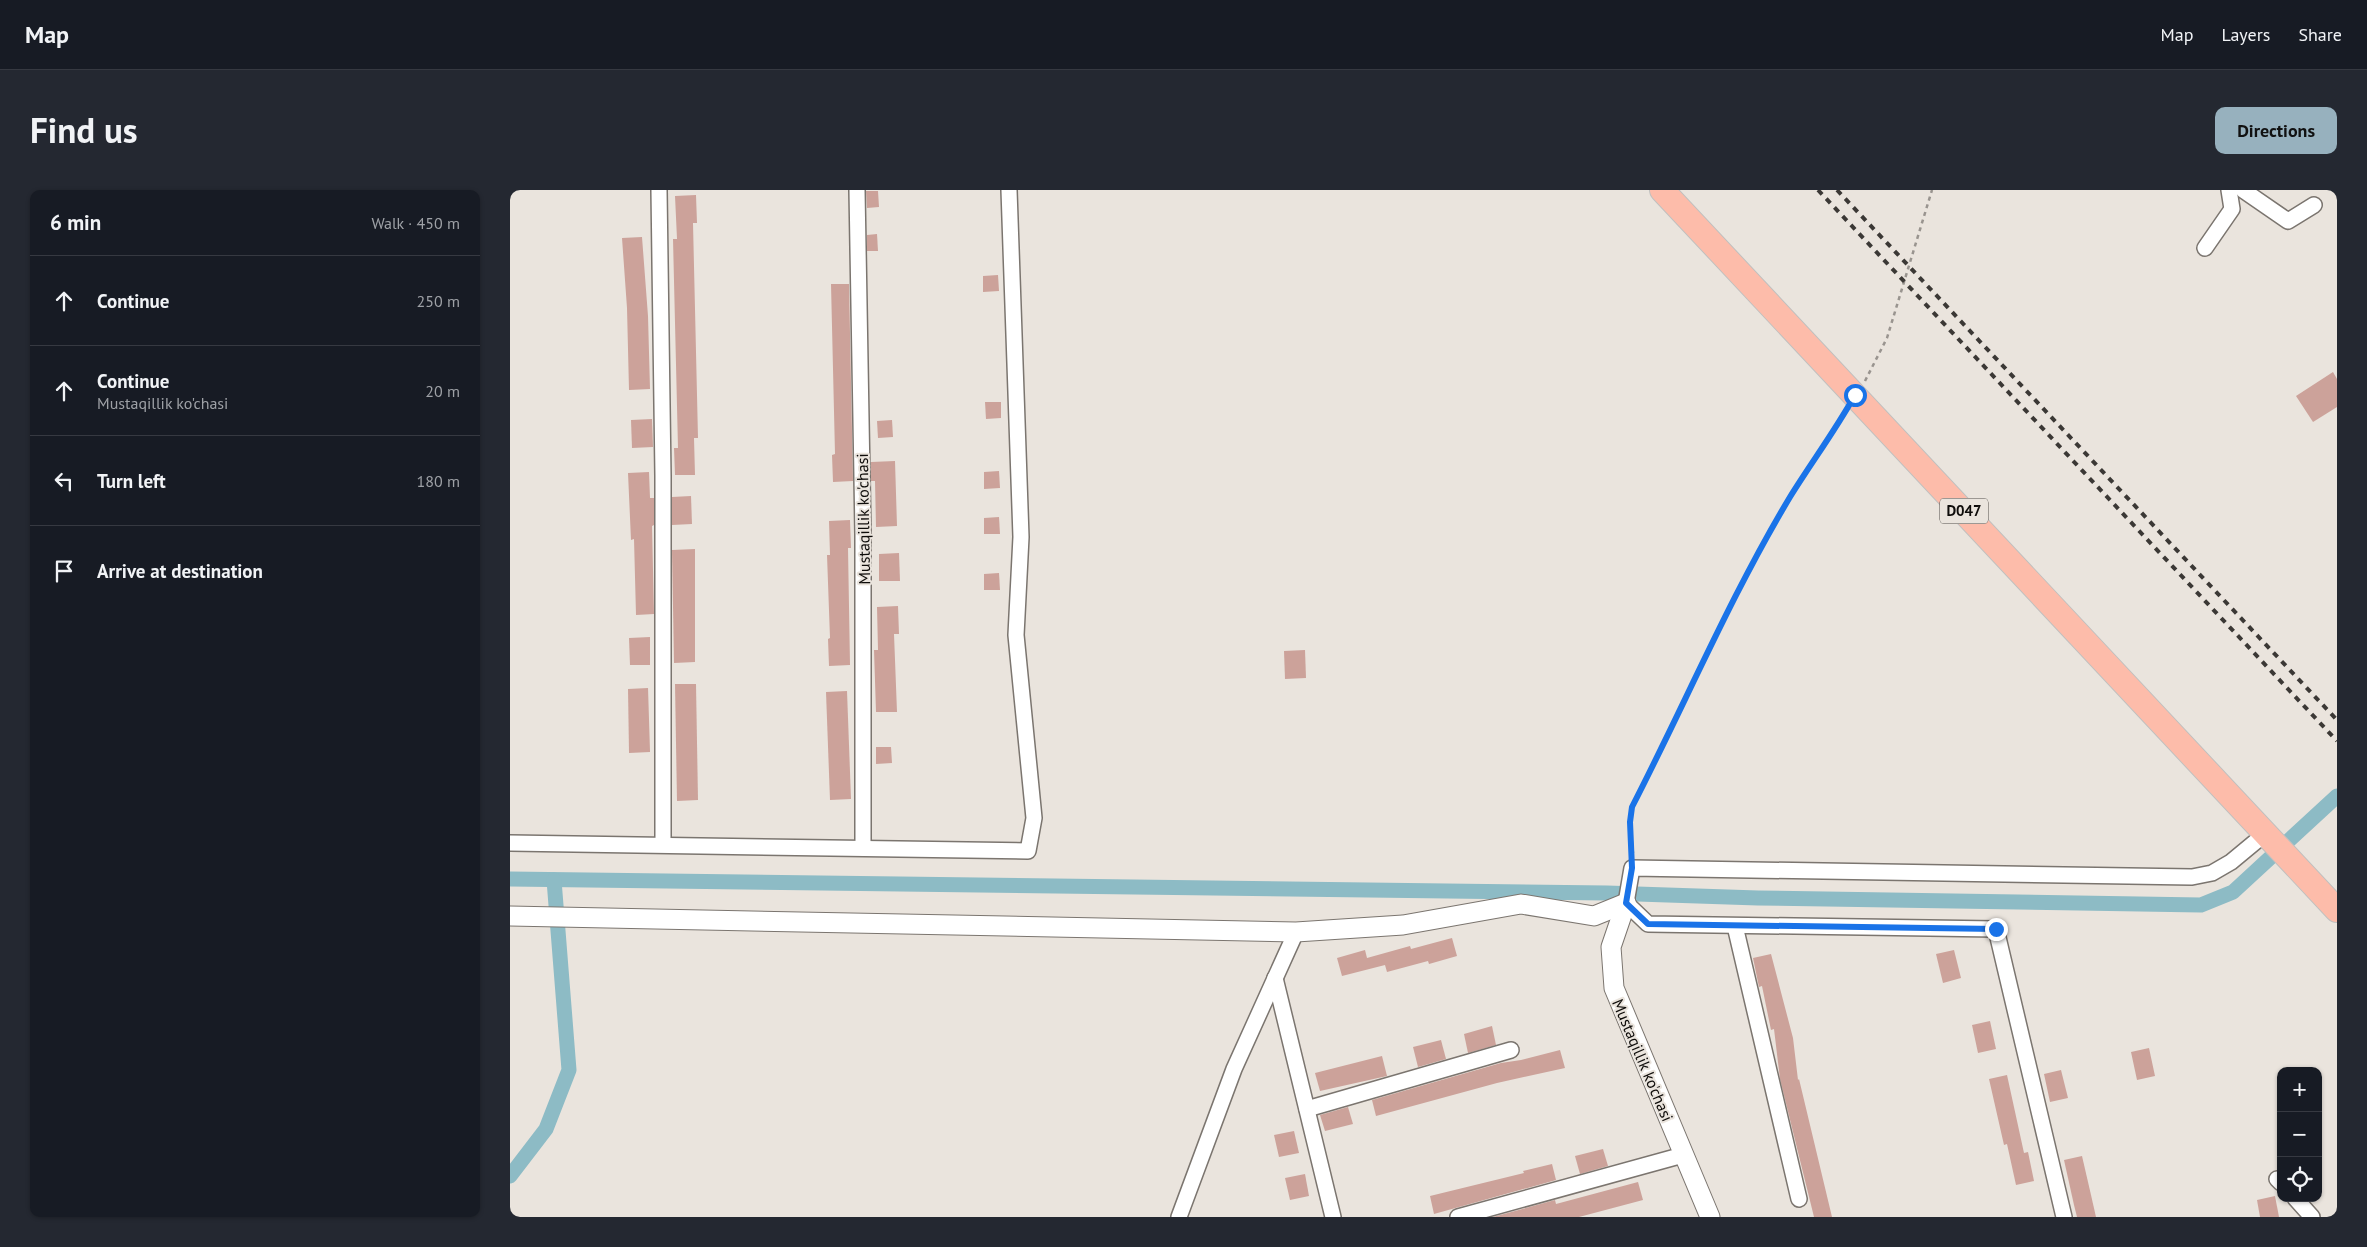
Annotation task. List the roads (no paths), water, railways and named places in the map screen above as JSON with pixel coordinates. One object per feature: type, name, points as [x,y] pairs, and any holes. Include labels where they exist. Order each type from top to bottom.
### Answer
[{"type":"main road","name":"D047","points":[[1662,190],[2295,863],[2337,910]]},
{"type":"street","points":[[659,190],[663,476],[663,844]]},
{"type":"street","name":"Mustaqillik ko'chasi","points":[[857,190],[863,534],[863,848]]},
{"type":"street","points":[[510,843],[1028,851],[1034,818],[1016,635],[1021,537],[1009,190]]},
{"type":"street","points":[[2205,248],[2232,209],[2229,190]]},
{"type":"street","points":[[2243,190],[2288,221],[2314,205]]},
{"type":"street","name":"Mustaqillik ko'chasi","points":[[1710,1217],[1614,988],[1611,947],[1626,903],[1632,868],[2192,877],[2212,873],[2230,862],[2266,833]]},
{"type":"street","points":[[510,916],[1296,932],[1403,925],[1521,904],[1594,916],[1626,903],[1648,924],[1996,929],[2064,1217]]},
{"type":"street","points":[[1735,926],[1799,1199]]},
{"type":"street","points":[[1179,1217],[1234,1069],[1296,932]]},
{"type":"street","points":[[1275,978],[1333,1217]]},
{"type":"street","points":[[1306,1108],[1511,1050]]},
{"type":"street","points":[[1458,1217],[1683,1155]]},
{"type":"street","points":[[2298,1202],[2312,1217]]},
{"type":"waterway","points":[[510,879],[1607,893],[1758,898],[2201,905],[2233,892],[2337,796]]},
{"type":"waterway","points":[[510,1176],[546,1129],[569,1070],[554,880]]},
{"type":"railway","points":[[1818,190],[2337,741]]},
{"type":"railway","points":[[1837,190],[2337,720]]}]
